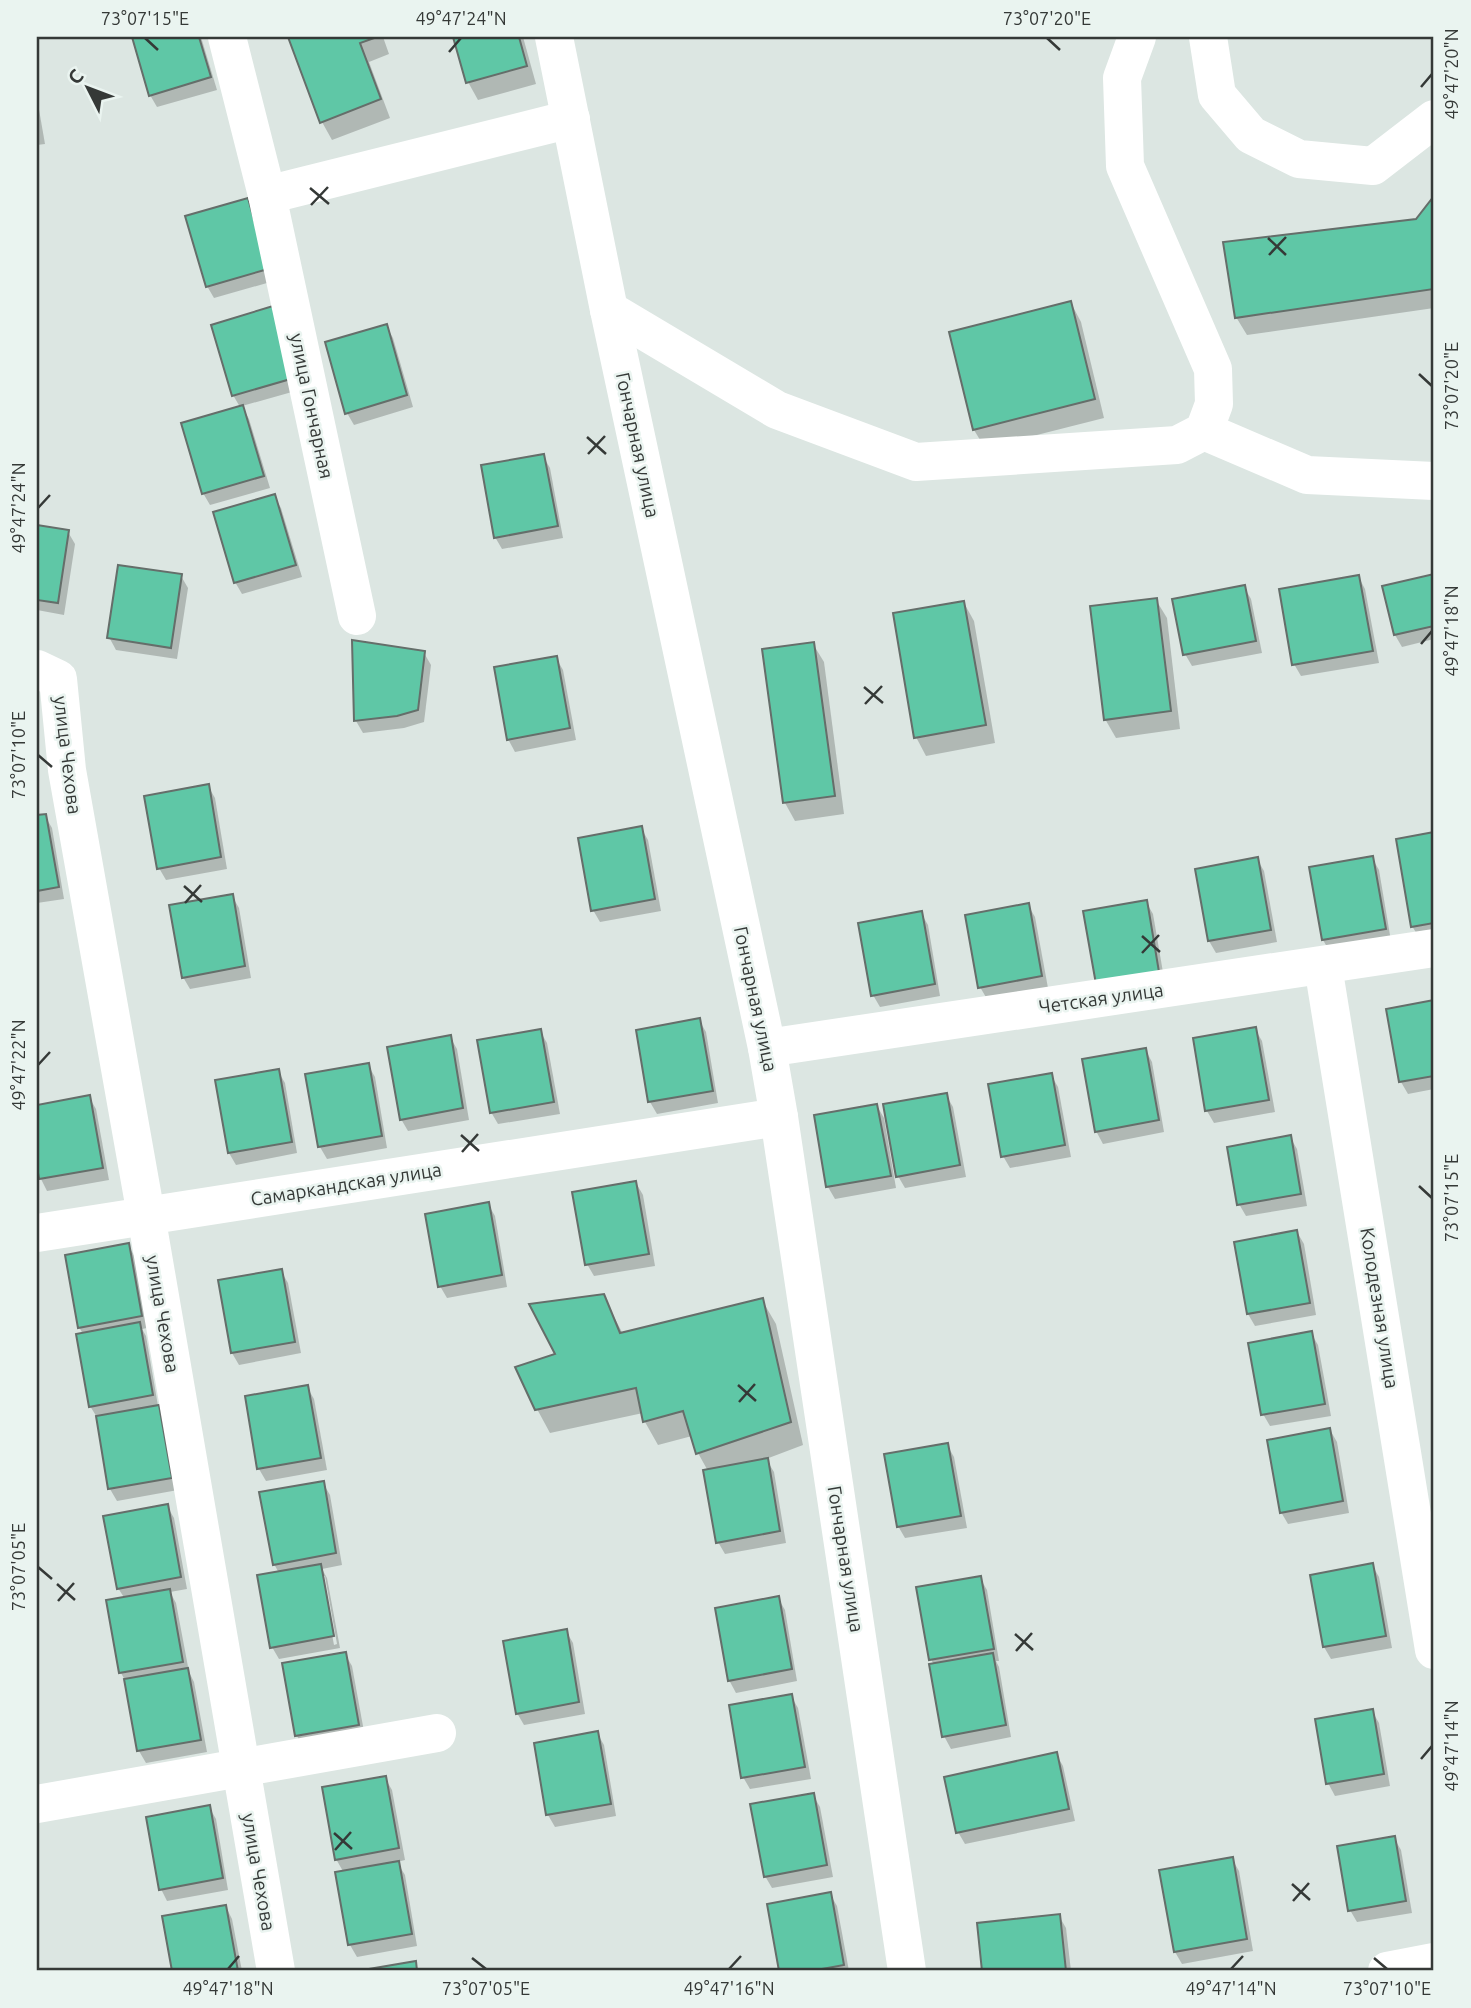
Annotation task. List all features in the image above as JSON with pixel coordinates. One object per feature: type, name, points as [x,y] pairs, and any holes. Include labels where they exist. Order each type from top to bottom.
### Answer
[{"type":"street","name":"улица Гончарная","points":[[227,37],[267,195],[357,616]]},
{"type":"street","name":"Гончарная улица","points":[[554,37],[609,310],[767,1048],[907,1971]]},
{"type":"street","points":[[609,310],[777,410],[916,462],[1177,445],[1204,432],[1214,404],[1213,369],[1125,166],[1122,78],[1137,37]]},
{"type":"street","points":[[1208,37],[1217,95],[1251,135],[1299,159],[1373,166],[1434,119]]},
{"type":"street","points":[[267,195],[571,119]]},
{"type":"street","points":[[1204,432],[1307,475],[1434,481]]},
{"type":"street","name":"улица Чехова","points":[[37,669],[58,679],[52,773],[146,1215],[275,1971]]},
{"type":"street","name":"Четская улица","points":[[767,1048],[1434,948]]},
{"type":"street","name":"Колодезная улица","points":[[1323,965],[1427,1549],[1434,1650]]},
{"type":"street","name":"Самаркандская улица","points":[[37,1233],[779,1117]]},
{"type":"street","points":[[37,1804],[436,1733]]},
{"type":"street","points":[[1387,1971],[1434,1962]]},
{"type":"building","points":[[132,37],[199,37],[211,77],[149,96]]},
{"type":"building","points":[[288,37],[377,37],[360,43],[381,99],[320,123]]},
{"type":"building","points":[[453,37],[519,37],[527,66],[466,83]]},
{"type":"building","points":[[1434,196],[1434,289],[1235,318],[1223,242],[1416,219]]},
{"type":"building","points":[[248,198],[268,269],[206,287],[185,216]]},
{"type":"building","points":[[1071,301],[1095,399],[973,430],[949,332]]},
{"type":"building","points":[[273,306],[294,378],[232,396],[211,325]]},
{"type":"building","points":[[387,324],[407,395],[345,414],[325,342]]},
{"type":"building","points":[[243,405],[264,476],[202,494],[181,423]]},
{"type":"building","points":[[544,454],[558,526],[494,538],[481,465]]},
{"type":"building","points":[[275,494],[296,565],[234,583],[213,512]]},
{"type":"building","points":[[37,525],[69,530],[58,603],[37,600]]},
{"type":"building","points":[[118,565],[182,574],[171,648],[107,638]]},
{"type":"building","points":[[1434,574],[1434,626],[1394,635],[1382,586]]},
{"type":"building","points":[[1359,575],[1373,651],[1292,665],[1279,589]]},
{"type":"building","points":[[1245,585],[1256,641],[1183,655],[1172,599]]},
{"type":"building","points":[[1157,598],[1171,711],[1104,720],[1090,606]]},
{"type":"building","points":[[964,601],[986,725],[914,738],[893,613]]},
{"type":"building","points":[[352,640],[425,651],[418,710],[397,716],[354,721]]},
{"type":"building","points":[[814,642],[835,796],[783,803],[762,649]]},
{"type":"building","points":[[557,656],[570,728],[507,740],[494,667]]},
{"type":"building","points":[[209,784],[221,857],[157,869],[144,796]]},
{"type":"building","points":[[46,814],[59,887],[37,891],[37,815]]},
{"type":"building","points":[[642,826],[655,899],[591,911],[578,838]]},
{"type":"building","points":[[1434,832],[1434,923],[1411,927],[1396,839]]},
{"type":"building","points":[[1373,856],[1386,929],[1322,940],[1309,867]]},
{"type":"building","points":[[1258,857],[1271,930],[1208,941],[1195,869]]},
{"type":"building","points":[[233,894],[245,966],[182,978],[169,905]]},
{"type":"building","points":[[1147,900],[1159,972],[1096,984],[1083,911]]},
{"type":"building","points":[[1029,903],[1042,976],[978,988],[965,915]]},
{"type":"building","points":[[922,911],[935,984],[871,996],[858,923]]},
{"type":"building","points":[[1434,1000],[1434,1076],[1399,1082],[1386,1009]]},
{"type":"building","points":[[700,1018],[713,1091],[648,1102],[636,1030]]},
{"type":"building","points":[[1256,1027],[1269,1100],[1205,1111],[1193,1038]]},
{"type":"building","points":[[541,1029],[554,1102],[490,1113],[477,1040]]},
{"type":"building","points":[[451,1035],[463,1108],[400,1120],[387,1047]]},
{"type":"building","points":[[1146,1048],[1159,1120],[1095,1132],[1082,1059]]},
{"type":"building","points":[[369,1063],[382,1136],[318,1147],[305,1074]]},
{"type":"building","points":[[279,1069],[292,1142],[228,1153],[215,1080]]},
{"type":"building","points":[[1052,1073],[1065,1145],[1001,1157],[988,1084]]},
{"type":"building","points":[[947,1093],[960,1165],[896,1177],[883,1104]]},
{"type":"building","points":[[90,1095],[103,1168],[39,1179],[37,1105]]},
{"type":"building","points":[[877,1104],[891,1176],[826,1187],[814,1115]]},
{"type":"building","points":[[1291,1135],[1301,1194],[1237,1205],[1227,1147]]},
{"type":"building","points":[[636,1181],[649,1254],[585,1265],[572,1192]]},
{"type":"building","points":[[489,1202],[502,1275],[438,1287],[425,1214]]},
{"type":"building","points":[[1297,1230],[1310,1303],[1247,1314],[1234,1242]]},
{"type":"building","points":[[129,1243],[142,1316],[78,1328],[65,1255]]},
{"type":"building","points":[[282,1269],[295,1342],[231,1353],[218,1280]]},
{"type":"building","points":[[604,1294],[620,1333],[763,1298],[791,1422],[696,1454],[683,1411],[643,1422],[636,1388],[535,1410],[515,1367],[555,1354],[529,1304]]},
{"type":"building","points":[[140,1322],[153,1395],[89,1407],[76,1334]]},
{"type":"building","points":[[1312,1331],[1325,1404],[1261,1415],[1248,1343]]},
{"type":"building","points":[[308,1385],[321,1458],[257,1469],[245,1396]]},
{"type":"building","points":[[159,1405],[172,1478],[108,1489],[96,1416]]},
{"type":"building","points":[[1330,1428],[1343,1501],[1280,1513],[1267,1440]]},
{"type":"building","points":[[948,1443],[961,1516],[897,1527],[884,1454]]},
{"type":"building","points":[[768,1458],[780,1531],[716,1543],[703,1470]]},
{"type":"building","points":[[324,1481],[336,1553],[273,1565],[259,1492]]},
{"type":"building","points":[[168,1504],[181,1577],[117,1589],[103,1516]]},
{"type":"building","points":[[1373,1563],[1386,1636],[1323,1647],[1310,1575]]},
{"type":"building","points":[[321,1564],[334,1636],[270,1648],[257,1575]]},
{"type":"building","points":[[981,1576],[994,1649],[929,1660],[916,1587]]},
{"type":"building","points":[[170,1589],[183,1662],[119,1673],[106,1600]]},
{"type":"building","points":[[779,1596],[792,1669],[728,1681],[715,1608]]},
{"type":"building","points":[[567,1629],[579,1702],[516,1714],[503,1641]]},
{"type":"building","points":[[346,1652],[359,1725],[295,1736],[282,1663]]},
{"type":"building","points":[[993,1653],[1006,1725],[942,1737],[929,1664]]},
{"type":"building","points":[[188,1668],[201,1740],[137,1751],[124,1679]]},
{"type":"building","points":[[792,1694],[805,1767],[741,1778],[729,1705]]},
{"type":"building","points":[[1373,1709],[1384,1774],[1326,1784],[1315,1719]]},
{"type":"building","points":[[598,1731],[611,1804],[546,1815],[534,1743]]},
{"type":"building","points":[[1057,1752],[1069,1809],[956,1833],[944,1777]]},
{"type":"building","points":[[386,1776],[399,1848],[335,1860],[322,1787]]},
{"type":"building","points":[[814,1793],[827,1865],[764,1877],[750,1804]]},
{"type":"building","points":[[210,1805],[223,1878],[159,1890],[146,1817]]},
{"type":"building","points":[[1395,1836],[1406,1901],[1348,1911],[1337,1846]]},
{"type":"building","points":[[1233,1857],[1247,1939],[1174,1952],[1159,1870]]},
{"type":"building","points":[[399,1861],[412,1934],[348,1945],[335,1872]]},
{"type":"building","points":[[831,1892],[844,1965],[811,1971],[779,1971],[767,1904]]},
{"type":"building","points":[[226,1905],[238,1971],[172,1971],[162,1916]]},
{"type":"building","points":[[1060,1914],[1066,1971],[982,1971],[977,1923]]},
{"type":"building","points":[[416,1961],[417,1971],[357,1971]]}]
